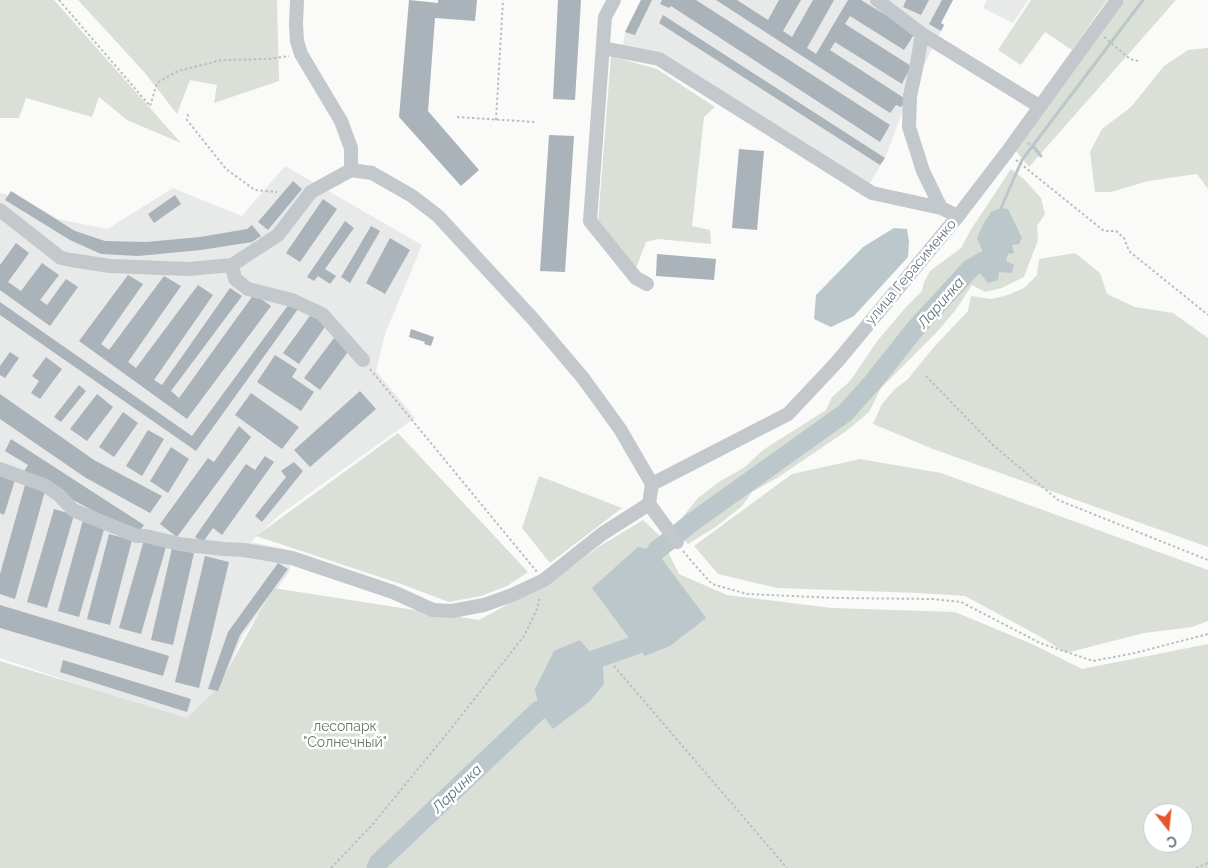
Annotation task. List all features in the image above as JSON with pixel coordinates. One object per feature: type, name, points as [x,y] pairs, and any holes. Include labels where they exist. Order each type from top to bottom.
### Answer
[{"type":"street","points":[[297,0],[297,41],[301,54],[341,121],[351,148],[350,170]]},
{"type":"street","points":[[614,0],[605,17],[590,221],[636,278],[647,284]]},
{"type":"street","points":[[877,0],[922,34],[1039,106]]},
{"type":"street","name":"улица Герасименко","points":[[652,484],[788,414],[837,362],[958,216],[1007,152],[1117,0]]},
{"type":"street","points":[[922,34],[910,96],[909,127],[923,171],[941,208]]},
{"type":"street","points":[[603,48],[659,59],[872,192],[941,208],[958,216]]},
{"type":"street","points":[[0,210],[61,258],[110,266],[188,269],[232,265],[278,235],[311,192],[350,170],[372,173],[412,196],[438,216],[533,319],[582,378],[620,429],[652,484],[649,504],[674,538]]},
{"type":"street","points":[[232,265],[235,279],[248,289],[292,300],[322,314],[363,360]]},
{"type":"street","points":[[0,470],[44,486],[59,495],[74,510],[137,536],[146,536],[179,544],[224,550],[244,550],[292,558],[393,592],[433,610],[452,611],[484,605],[512,595],[544,580],[602,534],[649,504]]},
{"type":"path","points":[[59,0],[150,106],[157,83],[178,70],[222,60],[269,59],[301,54]]},
{"type":"path","points":[[496,120],[503,0]]},
{"type":"path","points":[[1109,40],[1130,59],[1138,61]]},
{"type":"path","points":[[188,114],[187,120],[226,169],[255,190],[277,192]]},
{"type":"path","points":[[457,117],[535,122]]},
{"type":"path","points":[[1029,144],[1041,156]]},
{"type":"path","points":[[1018,161],[1104,231],[1116,231],[1124,238],[1129,251],[1208,315]]},
{"type":"path","points":[[331,868],[372,825],[524,636],[537,609],[544,580],[363,360]]},
{"type":"path","points":[[926,376],[993,445],[1058,500],[1208,560]]},
{"type":"path","points":[[674,538],[712,584],[747,594],[837,598],[933,599],[961,602],[1040,643],[1093,661],[1135,653],[1208,634]]},
{"type":"path","points":[[614,666],[787,868]]},
{"type":"path","points":[[1196,868],[1208,864]]},
{"type":"shaded area","points":[[641,0],[953,0],[941,23],[944,25],[907,100],[885,158],[868,186],[623,45],[625,32]]},
{"type":"shaded area","points":[[987,0],[1028,0],[1013,23],[983,8]]},
{"type":"shaded area","points":[[285,166],[422,245],[385,334],[376,371],[415,418],[278,516],[251,542],[290,550],[290,571],[243,635],[220,689],[188,722],[0,658],[0,193],[24,199],[58,219],[107,229],[173,188],[242,216]]},
{"type":"shaded area","points":[[1001,208],[1008,209],[1022,238],[1019,244],[1012,245],[1014,253],[1008,254],[1006,261],[1014,265],[1012,273],[999,272],[998,280],[988,283],[981,274],[971,268],[977,254],[983,252],[977,238],[984,223],[991,212]]},
{"type":"shaded area","points":[[894,228],[907,229],[909,241],[908,257],[854,316],[831,327],[814,319],[816,295],[863,247]]},
{"type":"shaded area","points":[[638,547],[656,551],[706,618],[670,646],[645,656],[592,588]]},
{"type":"shaded area","points":[[580,640],[603,667],[604,684],[590,701],[553,729],[539,710],[535,689],[554,651]]},
{"type":"green space","points":[[0,0],[54,0],[181,143],[127,120],[99,97],[92,117],[26,98],[19,118],[0,118]]},
{"type":"green space","points":[[78,0],[277,0],[279,81],[214,103],[217,85],[190,80],[177,114],[145,73]]},
{"type":"green space","points":[[1031,0],[1107,0],[1072,50],[1045,32],[1021,65],[998,50]]},
{"type":"green space","points":[[1125,0],[1176,0],[1029,167],[1016,151]]},
{"type":"green space","points":[[1208,48],[1208,189],[1197,174],[1148,181],[1111,192],[1095,192],[1090,152],[1102,129],[1131,107],[1164,66],[1188,50]]},
{"type":"green space","points":[[611,56],[657,69],[715,107],[704,117],[692,226],[710,230],[711,244],[658,239],[646,242],[636,268],[598,222]]},
{"type":"green space","points":[[1011,169],[1025,180],[1041,198],[1045,214],[1037,226],[1038,240],[1024,277],[1002,288],[985,292],[972,285],[957,308],[937,332],[881,388],[869,412],[845,432],[777,478],[752,492],[742,506],[717,526],[688,544],[677,531],[677,524],[698,498],[719,482],[745,467],[763,450],[826,410],[832,397],[850,381],[878,340],[922,291],[930,271],[961,248]]},
{"type":"green space","points":[[1075,253],[1100,273],[1107,294],[1135,307],[1173,313],[1208,338],[1208,547],[933,449],[873,424],[882,404],[895,389],[908,379],[933,348],[968,311],[971,296],[991,299],[1008,295],[1024,288],[1037,275],[1039,259]]},
{"type":"green space","points":[[398,433],[528,572],[507,586],[481,596],[449,602],[404,585],[256,536]]},
{"type":"green space","points":[[860,459],[941,473],[1208,570],[1208,621],[1192,627],[1144,633],[1066,653],[1041,637],[965,596],[777,588],[718,574],[694,546],[792,474]]},
{"type":"green space","points":[[539,476],[622,508],[550,563],[522,528]]},
{"type":"green space","name":"лесопарк \"Солнечный\"","points":[[643,520],[660,536],[679,574],[727,595],[832,608],[955,612],[1032,644],[1082,669],[1208,644],[1208,868],[0,868],[0,661],[187,718],[217,689],[273,588],[479,620],[561,575],[600,546]],"holes":[[[580,640],[603,667],[553,729]]]},
{"type":"building","points":[[409,0],[438,3],[438,0],[477,0],[475,21],[435,18],[428,111],[479,170],[461,186],[399,117]]},
{"type":"building","points":[[558,0],[581,0],[575,100],[553,99]]},
{"type":"building","points":[[641,0],[652,0],[635,35],[625,32]]},
{"type":"building","points":[[662,0],[696,0],[890,125],[880,142],[671,6],[669,8],[660,4]]},
{"type":"building","points":[[716,0],[737,0],[768,20],[779,0],[801,0],[783,31],[792,37],[813,0],[834,0],[807,48],[816,54],[848,0],[861,0],[915,33],[904,50],[850,16],[845,24],[911,66],[902,84],[835,42],[830,50],[907,100],[901,107],[896,105],[890,113]]},
{"type":"building","points":[[906,0],[929,0],[921,15],[903,7]]},
{"type":"building","points":[[942,0],[953,0],[941,23],[944,25],[941,31],[929,24]]},
{"type":"building","points":[[663,15],[885,158],[880,165],[659,23]]},
{"type":"building","points":[[549,135],[574,136],[565,272],[540,271]]},
{"type":"building","points":[[739,149],[764,151],[757,230],[732,228]]},
{"type":"building","points":[[293,181],[302,189],[268,230],[258,222]]},
{"type":"building","points":[[11,191],[75,231],[105,241],[146,242],[200,237],[247,229],[252,225],[261,236],[252,242],[201,250],[138,256],[101,254],[70,240],[5,200]]},
{"type":"building","points":[[175,195],[181,204],[154,223],[148,214]]},
{"type":"building","points":[[323,199],[337,209],[300,262],[286,253]]},
{"type":"building","points":[[345,221],[354,228],[325,269],[336,276],[330,284],[318,276],[314,281],[307,277]]},
{"type":"building","points":[[371,226],[380,231],[350,283],[341,277]]},
{"type":"building","points":[[390,238],[410,250],[385,294],[366,283]]},
{"type":"building","points":[[16,243],[29,253],[8,282],[21,291],[42,263],[59,275],[40,300],[47,305],[66,279],[78,287],[50,326],[0,290],[0,265]]},
{"type":"building","points":[[657,254],[716,259],[714,280],[656,276]]},
{"type":"building","points":[[128,275],[143,284],[101,344],[109,350],[164,276],[181,286],[128,362],[136,368],[198,285],[213,295],[154,380],[162,385],[230,288],[242,296],[171,391],[179,398],[254,294],[271,306],[187,419],[79,341]]},
{"type":"building","points":[[0,302],[192,436],[289,304],[298,309],[196,451],[0,315]]},
{"type":"building","points":[[312,313],[327,324],[299,364],[283,353]]},
{"type":"building","points":[[411,329],[434,337],[431,346],[409,337]]},
{"type":"building","points":[[334,338],[350,349],[320,390],[304,378]]},
{"type":"building","points":[[10,352],[19,358],[5,378],[0,375],[0,366]]},
{"type":"building","points":[[275,355],[297,369],[292,377],[314,392],[301,411],[257,382]]},
{"type":"building","points":[[46,357],[62,369],[40,399],[31,393],[39,381],[32,376]]},
{"type":"building","points":[[79,385],[86,391],[61,422],[54,417]]},
{"type":"building","points":[[360,391],[376,409],[310,467],[294,450]]},
{"type":"building","points":[[251,393],[299,427],[282,449],[235,415]]},
{"type":"building","points":[[0,394],[94,460],[162,496],[150,513],[86,478],[0,419]]},
{"type":"building","points":[[97,394],[113,407],[87,441],[70,429]]},
{"type":"building","points":[[123,412],[138,423],[114,457],[99,447]]},
{"type":"building","points":[[239,426],[251,437],[177,537],[160,524],[208,458],[214,462]]},
{"type":"building","points":[[148,430],[164,439],[142,476],[126,466]]},
{"type":"building","points":[[11,439],[144,525],[138,533],[23,473],[28,465],[5,451]]},
{"type":"building","points":[[171,447],[189,459],[168,493],[150,481]]},
{"type":"building","points":[[265,456],[274,462],[222,535],[213,528],[203,542],[195,537],[246,464],[255,470]]},
{"type":"building","points":[[294,462],[303,471],[262,522],[255,516],[286,477],[281,471]]},
{"type":"building","points":[[0,476],[15,480],[4,515],[0,513]]},
{"type":"building","points":[[25,485],[45,491],[15,599],[0,594],[0,574]]},
{"type":"building","points":[[54,509],[74,515],[47,608],[27,602]]},
{"type":"building","points":[[83,520],[105,526],[79,617],[58,611]]},
{"type":"building","points":[[109,534],[132,540],[110,625],[87,619]]},
{"type":"building","points":[[144,540],[166,547],[141,634],[119,628]]},
{"type":"building","points":[[172,548],[194,553],[173,645],[151,640]]},
{"type":"building","points":[[205,556],[229,562],[199,688],[175,682]]},
{"type":"building","points":[[278,563],[288,569],[240,635],[218,691],[208,689],[228,632]]},
{"type":"building","points":[[0,605],[169,656],[163,676],[0,628]]},
{"type":"building","points":[[63,660],[191,699],[187,712],[60,672]]},
{"type":"waterway","name":"Ларинка","points":[[1001,208],[1022,160],[1143,0]]},
{"type":"waterway","points":[[1033,146],[1041,156]]},
{"type":"waterway","name":"Ларинка","points":[[656,551],[691,523],[845,413],[873,382],[915,329],[971,268],[993,256]]},
{"type":"waterway","name":"Ларинка","points":[[596,659],[636,645]]},
{"type":"waterway","name":"Ларинка","points":[[376,868],[378,863],[539,710]]}]
